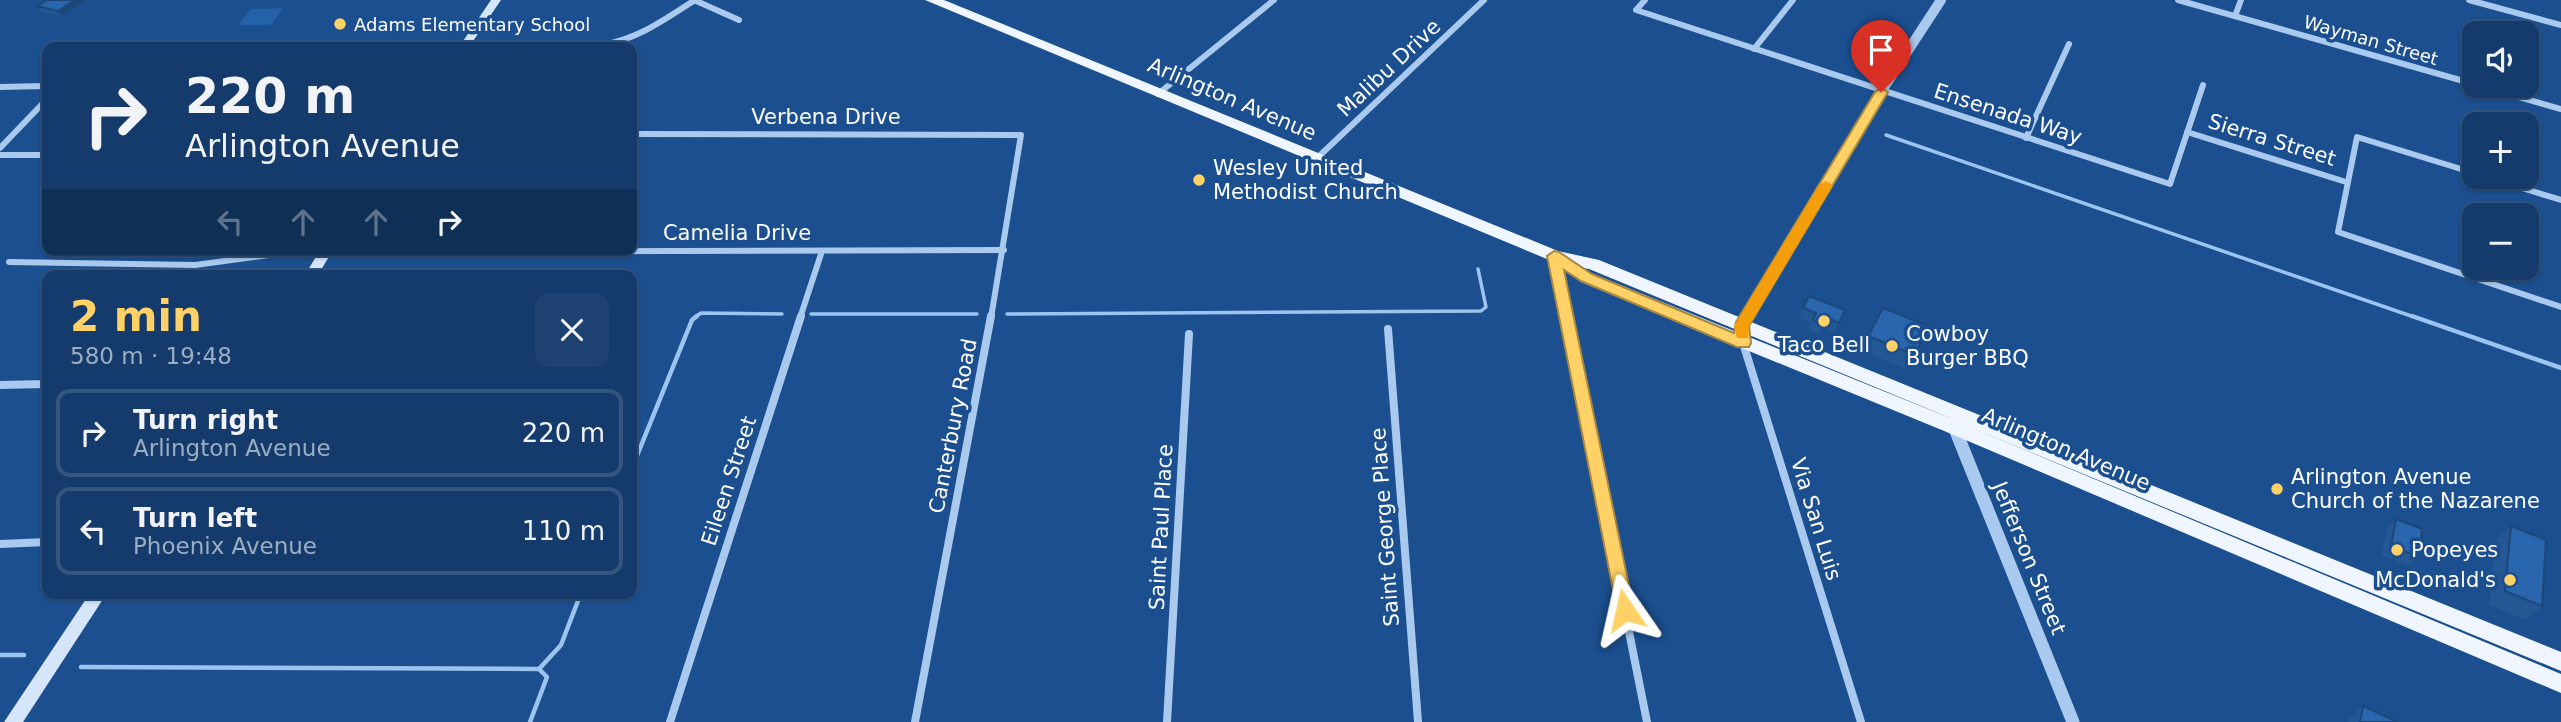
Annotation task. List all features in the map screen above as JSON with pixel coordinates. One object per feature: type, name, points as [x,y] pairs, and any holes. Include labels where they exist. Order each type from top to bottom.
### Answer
[{"type":"main road","points":[[468,42],[496,0]]},
{"type":"main road","name":"Arlington Avenue","points":[[932,0],[1315,160],[1554,256],[1587,278],[1947,408],[2561,662]]},
{"type":"main road","name":"Arlington Avenue","points":[[1742,335],[2003,449],[2561,684]]},
{"type":"main road","points":[[13,722],[95,599]]},
{"type":"street","points":[[622,42],[694,0],[739,20]]},
{"type":"street","points":[[1158,94],[1274,0]]},
{"type":"street","name":"Malibu Drive","points":[[1315,160],[1484,0]]},
{"type":"street","name":"Ensenada Way","points":[[1645,0],[1636,9],[1881,92],[1898,95],[2169,184],[2187,132]]},
{"type":"street","points":[[1754,50],[1793,0]]},
{"type":"street","points":[[1742,335],[1881,92],[1941,0]]},
{"type":"street","name":"Wayman Street","points":[[2178,0],[2462,81]]},
{"type":"street","points":[[2235,16],[2241,0]]},
{"type":"street","points":[[2469,0],[2561,24]]},
{"type":"street","points":[[2026,138],[2069,44]]},
{"type":"street","points":[[2187,132],[2203,85]]},
{"type":"street","points":[[0,87],[42,86]]},
{"type":"street","points":[[2522,98],[2561,109]]},
{"type":"street","points":[[0,148],[42,104]]},
{"type":"street","name":"Sierra Street","points":[[2187,132],[2346,181],[2357,137],[2462,169]]},
{"type":"street","name":"Verbena Drive","points":[[637,134],[1021,135]]},
{"type":"street","name":"Canterbury Road","points":[[915,722],[1004,250],[1021,135]]},
{"type":"street","points":[[0,155],[42,155]]},
{"type":"street","points":[[2346,181],[2338,232],[2561,307]]},
{"type":"street","points":[[2525,189],[2561,200]]},
{"type":"street","name":"Camelia Drive","points":[[637,250],[1004,250]]},
{"type":"street","name":"Eileen Street","points":[[670,722],[822,250]]},
{"type":"street","name":"Camelia Drive","points":[[9,262],[195,265],[250,256]]},
{"type":"street","points":[[1554,256],[1647,722]]},
{"type":"street","name":"Saint George Place","points":[[1388,329],[1418,722]]},
{"type":"street","name":"Saint Paul Place","points":[[1167,722],[1189,334]]},
{"type":"street","name":"Via San Luis","points":[[1742,335],[1861,722]]},
{"type":"street","points":[[0,384],[42,384]]},
{"type":"street","name":"Jefferson Street","points":[[1947,408],[2073,722]]},
{"type":"street","points":[[1966,457],[1972,446],[2003,449]]},
{"type":"street","points":[[0,544],[42,542]]},
{"type":"shaded area","points":[[283,8],[271,25],[238,25],[251,9]]},
{"type":"building","points":[[47,0],[75,0],[58,11],[37,6]]},
{"type":"building","points":[[1809,296],[1845,310],[1839,323],[1826,317],[1822,324],[1813,320],[1816,313],[1803,308]]},
{"type":"building","points":[[1883,308],[1929,326],[1915,355],[1868,336]]},
{"type":"building","points":[[2396,519],[2422,529],[2419,557],[2391,546]]},
{"type":"building","points":[[2511,526],[2546,540],[2542,606],[2505,591]]},
{"type":"building","points":[[2363,706],[2398,722],[2360,722]]},
{"type":"waterway","points":[[1886,135],[2417,318]]},
{"type":"waterway","points":[[1007,314],[1481,311],[1486,307],[1478,269]]},
{"type":"waterway","points":[[694,318],[701,313],[782,314]]},
{"type":"waterway","points":[[811,314],[977,314]]},
{"type":"waterway","points":[[637,456],[692,320],[697,316]]},
{"type":"waterway","points":[[2412,316],[2561,368]]},
{"type":"waterway","points":[[539,669],[561,645],[579,599]]},
{"type":"waterway","points":[[0,655],[24,655]]},
{"type":"waterway","points":[[81,667],[539,669]]},
{"type":"waterway","points":[[530,722],[547,677],[539,669]]},
{"type":"slow traffic","points":[[1742,334],[1742,326],[1826,185]]},
{"type":"place","name":"Adams Elementary School","points":[[340,24]]},
{"type":"place","name":"Wesley United Methodist Church","points":[[1199,180]]},
{"type":"place","name":"Taco Bell","points":[[1824,321]]},
{"type":"place","name":"Cowboy Burger BBQ","points":[[1892,346]]},
{"type":"place","name":"Arlington Avenue Church of the Nazarene","points":[[2277,489]]},
{"type":"place","name":"Popeyes","points":[[2397,550]]},
{"type":"place","name":"McDonald's","points":[[2510,580]]},
{"type":"route","points":[[1625,610],[1554,256],[1587,278],[1743,343],[1742,326],[1881,92]]}]
